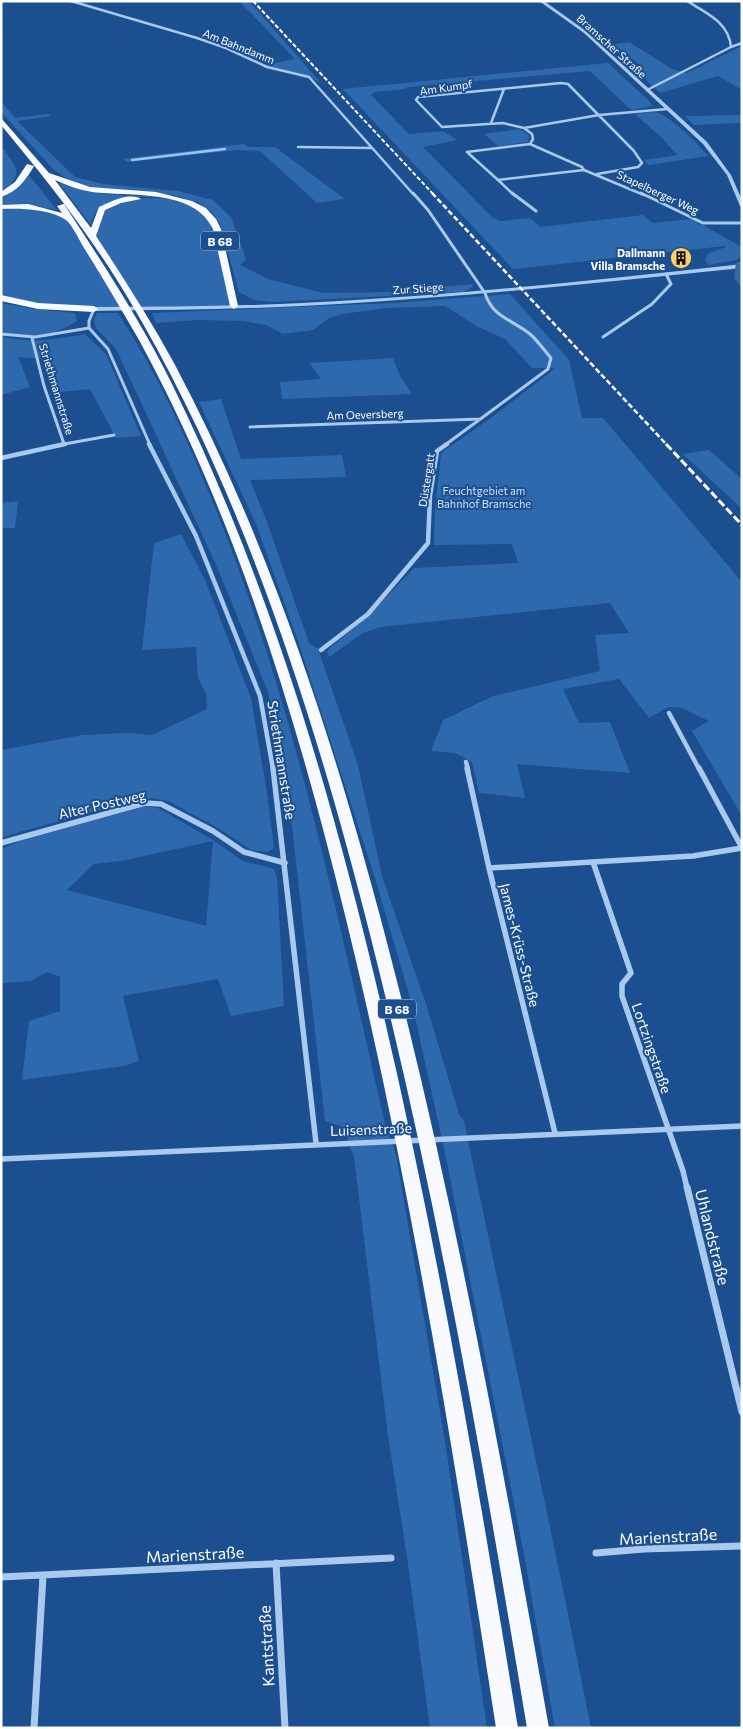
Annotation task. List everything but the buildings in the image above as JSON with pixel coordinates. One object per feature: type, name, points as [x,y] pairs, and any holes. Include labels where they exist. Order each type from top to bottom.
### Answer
[{"type":"highway","name":"B 68","points":[[1,120],[48,175],[92,235],[131,296],[141,323],[212,478],[240,550],[291,696],[318,782],[348,894],[388,1062],[418,1203],[477,1536],[507,1728]]},
{"type":"highway","name":"B 68","points":[[1,132],[30,166],[70,219],[120,297],[141,323],[194,409],[226,477],[252,540],[304,685],[335,780],[367,890],[410,1060],[442,1201],[505,1532],[538,1728]]},
{"type":"highway","points":[[1,195],[22,182],[30,166]]},
{"type":"highway","name":"B 68","points":[[48,175],[91,189],[161,195],[200,208],[213,221],[217,231],[234,306]]},
{"type":"highway","name":"B 68","points":[[92,235],[99,214],[107,206],[130,199],[176,199]]},
{"type":"highway","points":[[1,207],[31,206],[45,208],[70,219]]},
{"type":"highway","points":[[1,298],[38,306],[94,310]]},
{"type":"street","name":"Am Bahndamm","points":[[71,1],[197,38],[226,48],[267,67],[309,78],[318,85],[428,210],[478,285],[486,293]]},
{"type":"street","name":"Bramscher Straße","points":[[542,1],[585,32],[716,156],[729,175],[742,206]]},
{"type":"street","points":[[687,1],[725,27],[732,39],[731,47]]},
{"type":"street","points":[[647,90],[742,43]]},
{"type":"street","name":"Am Kumpf","points":[[524,128],[503,123],[442,127],[416,100],[418,97],[561,83],[568,84],[599,116]]},
{"type":"street","points":[[491,124],[504,89]]},
{"type":"street","points":[[524,128],[599,116],[667,109]]},
{"type":"street","points":[[597,174],[642,166],[634,152],[599,116]]},
{"type":"street","points":[[524,128],[532,134],[533,139],[530,144]]},
{"type":"street","points":[[536,211],[523,203],[467,152],[530,144],[582,167],[584,170]]},
{"type":"street","points":[[298,147],[372,148]]},
{"type":"street","points":[[498,180],[584,170]]},
{"type":"street","name":"Stapelberger Weg","points":[[584,170],[658,200],[703,223],[742,223]]},
{"type":"street","name":"Zur Stiege","points":[[94,310],[394,300],[486,293],[742,266]]},
{"type":"street","points":[[603,336],[652,304],[671,284],[666,274]]},
{"type":"street","name":"Düstergatt","points":[[321,650],[368,614],[428,543],[430,496],[437,451],[548,369],[551,358],[530,334],[499,316],[488,303],[486,293]]},
{"type":"street","points":[[89,328],[89,321],[94,310]]},
{"type":"street","name":"Striethmannstraße","points":[[64,444],[44,386],[32,338],[50,337],[89,328],[108,348],[156,460],[196,536],[260,696],[277,793],[316,1144]]},
{"type":"street","points":[[1,334],[16,338],[32,338]]},
{"type":"street","name":"Am Oeversberg","points":[[250,427],[482,419]]},
{"type":"street","name":"Striethmannstraße","points":[[1,458],[64,444],[114,436]]},
{"type":"street","points":[[489,868],[693,856],[742,848],[669,713]]},
{"type":"street","name":"James-Krüss-Straße","points":[[466,762],[489,868],[556,1133]]},
{"type":"street","name":"Alter Postweg","points":[[1,843],[145,803],[161,804],[213,831],[244,852],[284,863]]},
{"type":"street","name":"Lortzingstraße","points":[[593,862],[631,973],[622,984],[622,996],[668,1129]]},
{"type":"street","name":"Luisenstraße","points":[[1,1159],[742,1126]]},
{"type":"street","name":"Uhlandstraße","points":[[668,1129],[683,1171],[742,1412]]},
{"type":"street","name":"Marienstraße","points":[[596,1553],[644,1549],[742,1546]]},
{"type":"street","name":"Marienstraße","points":[[1,1577],[391,1558]]},
{"type":"street","name":"Kantstraße","points":[[276,1563],[285,1728]]},
{"type":"street","points":[[34,1728],[43,1576]]},
{"type":"green space","points":[[239,1],[249,1],[321,83],[310,77],[265,65],[295,59]]},
{"type":"green space","points":[[629,42],[672,69],[687,73],[742,46],[742,90],[718,76],[660,93],[646,80],[642,68],[634,60],[609,45]]},
{"type":"green space","points":[[608,63],[653,106],[631,110],[590,71],[408,87],[405,89],[375,92],[371,95],[409,134],[443,131],[457,140],[423,147],[493,218],[501,221],[530,218],[540,227],[643,215],[653,223],[692,219],[742,247],[742,255],[737,260],[708,265],[705,259],[709,253],[725,246],[513,269],[343,89]]},
{"type":"green space","points":[[1,101],[15,118],[48,114],[52,116],[17,121],[75,177],[103,184],[178,191],[213,200],[231,217],[246,259],[240,265],[268,279],[323,293],[394,292],[472,284],[473,286],[464,292],[272,302],[254,300],[239,292],[220,224],[211,211],[198,202],[172,195],[97,188],[79,184],[66,178],[54,170],[1,112]]},
{"type":"green space","points":[[654,112],[675,123],[708,156],[649,165],[644,160],[677,155],[662,138],[635,114]]},
{"type":"green space","points":[[742,115],[742,123],[694,125],[685,116]]},
{"type":"green space","points":[[518,129],[526,132],[529,136],[528,142],[498,146],[484,134]]},
{"type":"green space","points":[[244,144],[248,147],[275,147],[345,199],[317,203],[260,151],[237,150],[128,162],[123,159]]},
{"type":"green space","points":[[1,145],[14,164],[16,175],[9,186],[1,192]]},
{"type":"green space","points":[[29,175],[57,210],[31,205],[1,206],[1,198],[17,189]]},
{"type":"green space","points":[[58,182],[94,193],[159,197],[118,199],[108,203],[94,215],[91,225]]},
{"type":"green space","points":[[158,198],[187,203],[211,219],[220,246],[234,306],[139,309],[92,235],[102,209],[130,199]]},
{"type":"green space","points":[[31,206],[45,208],[70,219],[127,309],[65,309],[1,298],[1,207]]},
{"type":"green space","name":"Feuchtgebiet am Bahnhof Bramsche","points":[[510,294],[569,360],[582,418],[603,418],[742,582],[742,816],[692,731],[709,721],[682,708],[668,707],[649,718],[619,679],[563,689],[579,723],[610,722],[630,773],[517,764],[525,798],[479,793],[472,762],[455,753],[431,751],[443,720],[493,696],[600,671],[595,635],[629,633],[610,603],[381,627],[363,633],[329,657],[327,652],[330,648],[369,615],[414,568],[518,563],[512,544],[434,545],[435,509],[441,454],[554,368],[532,368],[505,339],[478,327],[445,306],[387,308],[342,314],[329,318],[313,330],[283,334],[266,325],[244,321],[199,320],[156,323],[152,313],[394,303]]},
{"type":"green space","points":[[1,303],[34,309],[75,313],[77,321],[59,330],[40,335],[1,332]]},
{"type":"green space","points":[[97,313],[118,313],[146,359],[182,431],[214,505],[243,580],[291,733],[331,889],[385,1124],[396,1155],[445,1441],[487,1728],[430,1728],[407,1557],[388,1436],[354,1157],[343,1127],[325,1121],[288,791],[268,692],[218,569],[116,349],[96,328],[94,321]]},
{"type":"green space","points":[[85,334],[106,354],[141,436],[116,438],[90,389],[52,393],[42,359],[18,357],[30,387],[1,395],[1,336],[32,340]]},
{"type":"green space","points":[[393,358],[400,376],[412,394],[282,399],[280,382],[321,379],[309,363]]},
{"type":"green space","points":[[221,399],[241,459],[342,455],[346,477],[250,480],[267,522],[309,643],[318,649],[358,765],[382,876],[427,1007],[459,1114],[464,1121],[591,1728],[555,1728],[523,1549],[445,1153],[413,1008],[375,878],[299,644],[256,524],[199,402]]},
{"type":"green space","points":[[709,450],[742,479],[742,509],[683,454]]},
{"type":"green space","points":[[18,501],[15,528],[1,528],[1,503]]},
{"type":"green space","points":[[181,534],[205,580],[251,698],[267,792],[274,848],[268,852],[251,850],[218,828],[168,801],[151,798],[133,801],[1,838],[1,750],[82,735],[128,733],[152,735],[207,709],[206,694],[198,677],[196,647],[142,650],[154,543]]},
{"type":"green space","points":[[146,806],[158,808],[213,840],[243,861],[274,869],[277,878],[284,1006],[231,1016],[218,979],[123,996],[139,1061],[124,1066],[22,1080],[29,1021],[60,1011],[60,977],[47,972],[31,981],[1,983],[1,849],[23,840]],"holes":[[[213,841],[206,926],[67,890],[94,864],[121,861]]]},
{"type":"waterway","points":[[132,160],[225,149]]},
{"type":"railway","points":[[253,1],[434,195]]},
{"type":"railway","points":[[432,193],[667,445]]},
{"type":"railway","points":[[666,444],[742,525]]},
{"type":"place","name":"Dallmann Villa Bramsche","points":[[681,258]]}]
